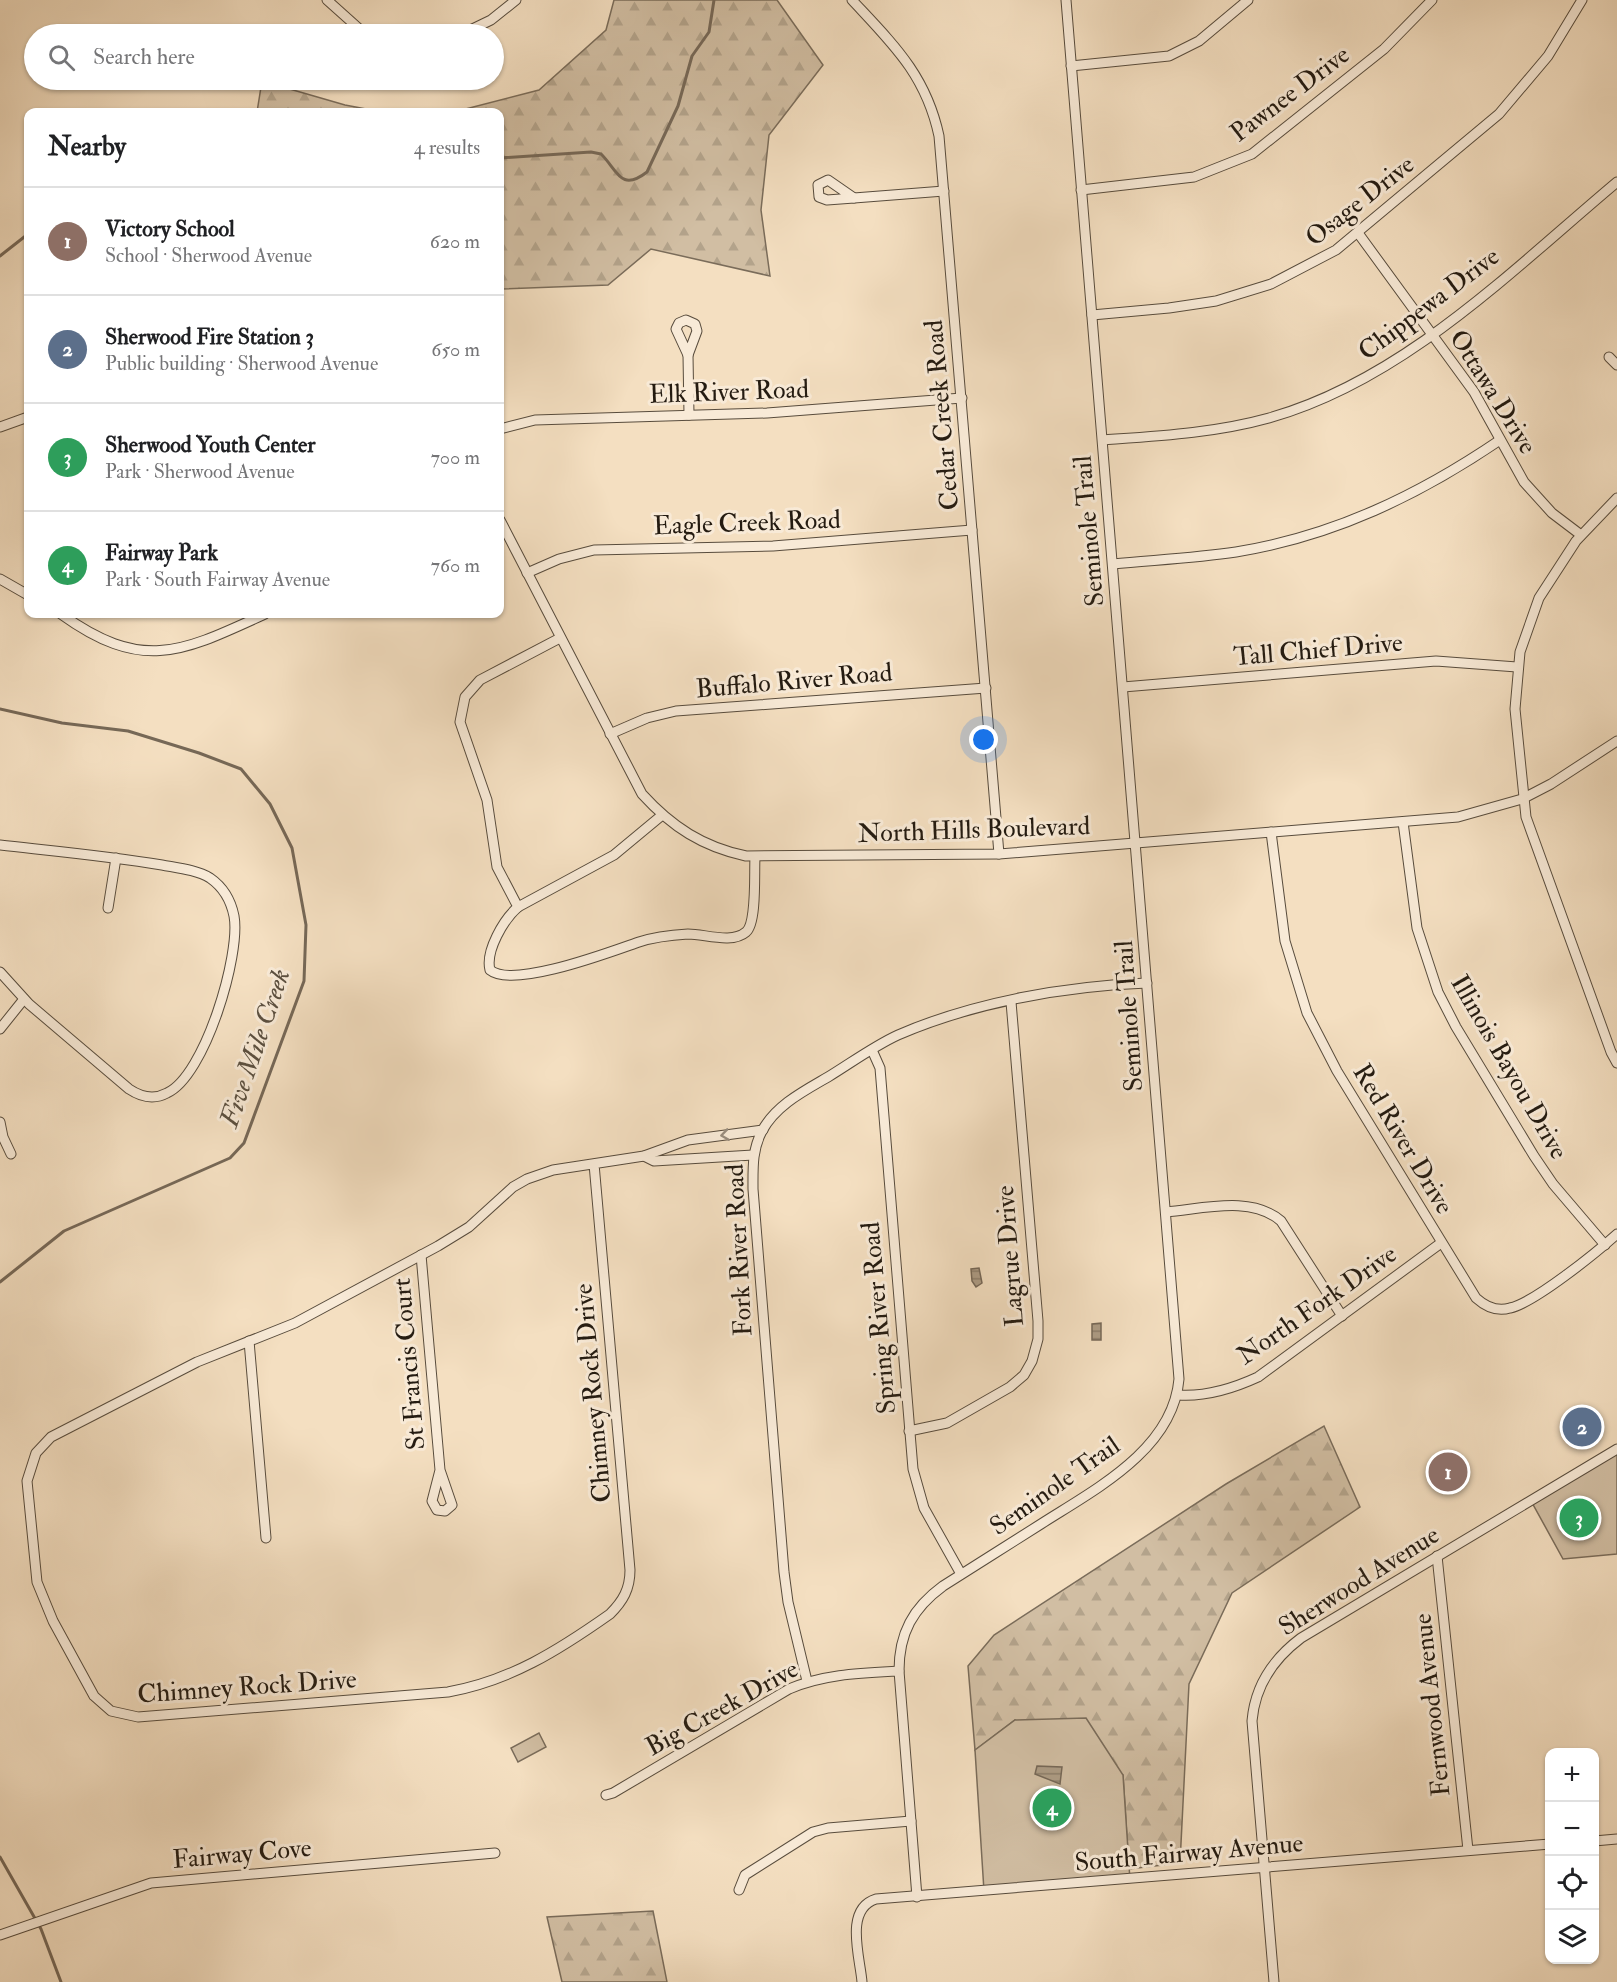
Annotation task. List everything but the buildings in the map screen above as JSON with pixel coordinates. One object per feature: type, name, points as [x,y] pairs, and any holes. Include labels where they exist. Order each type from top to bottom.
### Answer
[{"type":"street","points":[[327,0],[354,24]]},
{"type":"street","points":[[483,24],[516,0]]},
{"type":"street","name":"Cedar Creek Road","points":[[852,0],[900,51],[926,93],[939,136],[999,855]]},
{"type":"street","name":"Seminole Trail","points":[[917,1897],[898,1671],[901,1641],[911,1618],[931,1595],[1115,1476],[1152,1439],[1178,1395],[1178,1355],[1066,0]]},
{"type":"street","points":[[1071,66],[1169,56],[1199,41],[1248,0]]},
{"type":"street","name":"Pawnee Drive","points":[[1081,190],[1194,177],[1252,154],[1384,49],[1432,0]]},
{"type":"street","name":"Osage Drive","points":[[1092,315],[1196,305],[1247,293],[1312,265],[1358,233],[1499,114],[1548,56],[1582,0]]},
{"type":"street","name":"Chippewa Drive","points":[[1102,440],[1211,430],[1281,414],[1360,381],[1433,334],[1617,182]]},
{"type":"street","points":[[854,198],[944,191]]},
{"type":"street","name":"Ottawa Drive","points":[[1358,233],[1474,392],[1515,468],[1538,498],[1581,535]]},
{"type":"street","points":[[688,355],[689,416]]},
{"type":"street","points":[[1609,357],[1617,365]]},
{"type":"street","name":"Elk River Road","points":[[504,428],[535,420],[767,413],[962,398]]},
{"type":"street","points":[[0,427],[24,418]]},
{"type":"street","points":[[1113,564],[1236,552],[1328,529],[1420,490],[1500,440]]},
{"type":"street","points":[[1617,498],[1581,535],[1552,575],[1539,598],[1525,634],[1517,667],[1515,709],[1522,799],[1526,818],[1617,1063]]},
{"type":"street","name":"North Hills Boulevard","points":[[504,528],[637,786],[661,816],[690,836],[713,847],[755,857],[999,855],[1466,815],[1522,799],[1551,784],[1617,741]]},
{"type":"street","name":"Eagle Creek Road","points":[[527,573],[559,559],[594,550],[773,546],[972,530]]},
{"type":"street","points":[[0,579],[24,593]]},
{"type":"street","points":[[69,618],[120,645],[153,651],[195,645],[256,618]]},
{"type":"street","points":[[518,907],[497,867],[487,800],[462,731],[460,713],[465,698],[480,680],[560,638]]},
{"type":"street","name":"Tall Chief Drive","points":[[1123,687],[1436,662],[1517,667]]},
{"type":"street","name":"Buffalo River Road","points":[[610,734],[647,718],[676,711],[986,688]]},
{"type":"street","points":[[661,816],[622,849],[518,907],[502,924],[489,967],[499,975],[522,975],[564,965],[648,939],[687,934],[741,936],[750,928],[753,917],[755,857]]},
{"type":"street","name":"Illinois Bayou Drive","points":[[1403,822],[1408,879],[1417,928],[1438,992],[1456,1028],[1534,1156],[1553,1184],[1605,1245]]},
{"type":"street","name":"Red River Drive","points":[[1271,832],[1284,941],[1307,1013],[1337,1071],[1476,1298],[1483,1304],[1502,1310],[1517,1306],[1582,1263],[1617,1234]]},
{"type":"street","points":[[0,845],[116,858],[201,874],[217,884],[230,903],[235,928],[231,961],[216,1017],[191,1068],[169,1093],[153,1097],[137,1095],[24,999],[0,972]]},
{"type":"street","points":[[108,908],[116,858]]},
{"type":"street","name":"Fork River Road","points":[[807,1681],[788,1602],[784,1572],[755,1222],[753,1155],[763,1130],[781,1107],[795,1097],[897,1036],[933,1021],[1011,1002],[1084,988],[1147,983]]},
{"type":"street","points":[[0,1029],[24,999]]},
{"type":"street","name":"Lagrue Drive","points":[[909,1431],[940,1426],[1000,1394],[1024,1375],[1036,1350],[1038,1321],[1011,1002]]},
{"type":"street","name":"Spring River Road","points":[[872,1050],[880,1068],[913,1469],[924,1508],[962,1574]]},
{"type":"street","points":[[0,1122],[3,1137],[11,1154]]},
{"type":"street","name":"Chimney Rock Drive","points":[[594,1164],[630,1579],[626,1595],[610,1614],[523,1670],[474,1688],[138,1717],[111,1712],[94,1696],[53,1621],[37,1582],[26,1491],[31,1464],[45,1443],[60,1431],[197,1362],[295,1323],[421,1255],[469,1227],[513,1187],[527,1179],[553,1170],[644,1156],[688,1140],[763,1130]]},
{"type":"street","name":"Chimney Rock Drive","points":[[644,1156],[654,1161],[753,1155]]},
{"type":"street","points":[[1166,1212],[1248,1206],[1268,1212],[1281,1221],[1342,1316]]},
{"type":"street","name":"North Fork Drive","points":[[1178,1395],[1205,1395],[1242,1384],[1267,1371],[1441,1243]]},
{"type":"street","name":"St Francis Court","points":[[421,1255],[440,1470]]},
{"type":"street","points":[[249,1341],[266,1539]]},
{"type":"street","name":"Sherwood Avenue","points":[[1274,1982],[1252,1721],[1255,1701],[1262,1681],[1277,1659],[1301,1638],[1617,1449]]},
{"type":"street","name":"Fernwood Avenue","points":[[1437,1556],[1468,1850]]},
{"type":"street","name":"Big Creek Drive","points":[[606,1795],[613,1793],[771,1698],[807,1681],[863,1672],[898,1671]]},
{"type":"street","points":[[739,1890],[745,1875],[813,1832],[828,1828],[911,1821]]},
{"type":"street","points":[[1599,1840],[1617,1839]]},
{"type":"street","name":"South Fairway Avenue","points":[[862,1982],[857,1917],[866,1903],[876,1899],[1545,1844]]},
{"type":"street","name":"Fairway Cove","points":[[4,1934],[152,1883],[495,1854]]},
{"type":"green space","points":[[614,0],[777,0],[823,65],[769,135],[761,210],[770,276],[651,249],[608,285],[504,289],[504,108],[469,108],[539,90],[606,30]]},
{"type":"green space","points":[[261,90],[293,90],[361,108],[258,108]]},
{"type":"green space","points":[[1324,1426],[1360,1507],[1232,1593],[1189,1684],[1180,1863],[1129,1869],[1123,1775],[1015,1720],[975,1750],[968,1666],[994,1635],[1226,1484]]},
{"type":"green space","points":[[1617,1450],[1617,1554],[1563,1559],[1530,1499]]},
{"type":"green space","points":[[1086,1718],[1123,1775],[1130,1880],[984,1891],[975,1750],[1015,1720]]},
{"type":"green space","points":[[539,1733],[546,1747],[518,1762],[511,1748]]},
{"type":"green space","points":[[653,1911],[667,1982],[562,1982],[547,1917]]},
{"type":"shaded area","points":[[979,1268],[982,1283],[976,1287],[972,1281],[971,1269]]},
{"type":"shaded area","points":[[1101,1323],[1101,1340],[1092,1340],[1092,1324]]},
{"type":"shaded area","points":[[1037,1766],[1062,1767],[1060,1784],[1035,1774]]},
{"type":"waterway","name":"Five Mile Creek","points":[[504,158],[591,152],[601,154],[615,172],[625,179],[638,178],[647,172],[678,106],[692,56],[709,32],[714,0]]},
{"type":"waterway","name":"Five Mile Creek","points":[[0,256],[24,237]]},
{"type":"waterway","name":"Five Mile Creek","points":[[0,709],[62,723],[128,731],[241,769],[270,804],[292,848],[306,925],[304,981],[244,1143],[230,1158],[64,1231],[0,1282]]},
{"type":"waterway","name":"Five Mile Creek","points":[[0,1857],[41,1929],[61,1982]]},
{"type":"place","name":"Sherwood Fire Station 3","points":[[1582,1427]]},
{"type":"place","name":"Victory School","points":[[1448,1472]]},
{"type":"place","name":"Sherwood Youth Center","points":[[1579,1518]]},
{"type":"place","name":"Fairway Park","points":[[1052,1808]]}]
